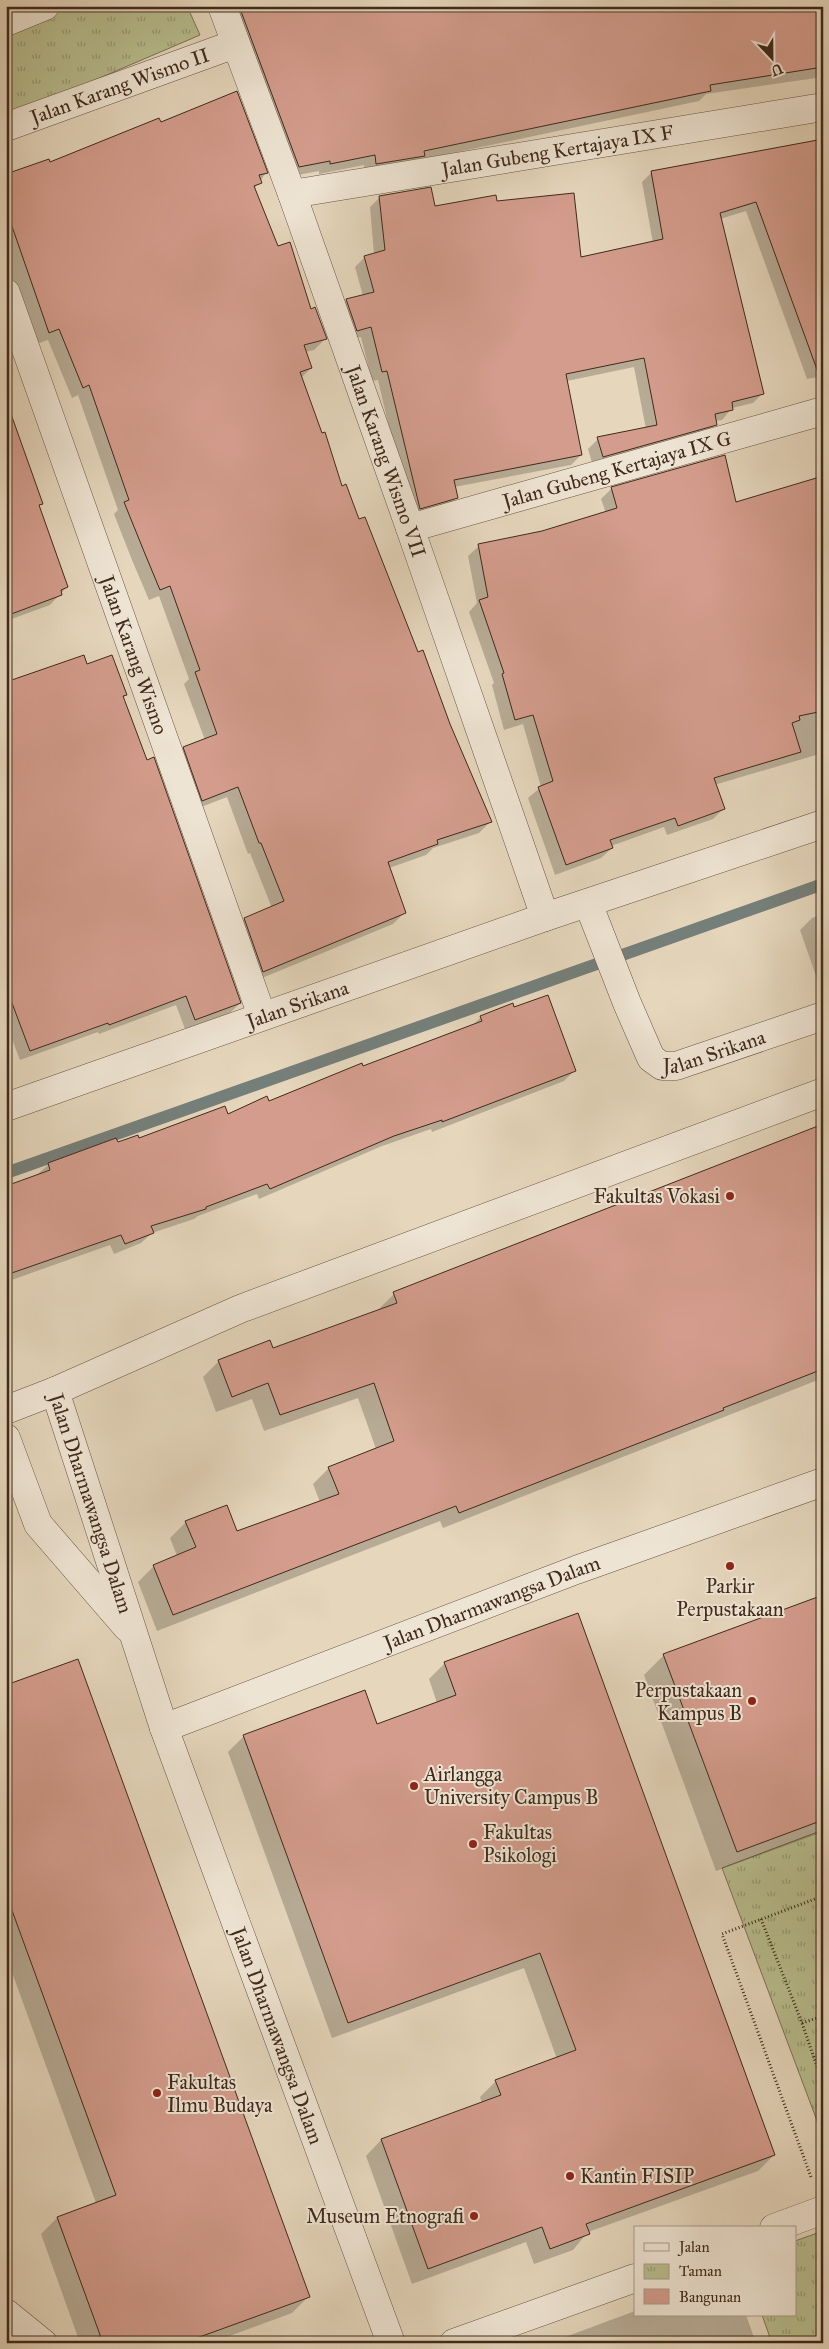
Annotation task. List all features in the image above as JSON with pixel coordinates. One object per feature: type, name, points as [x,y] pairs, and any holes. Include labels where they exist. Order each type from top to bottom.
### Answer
[{"type":"street","points":[[6,22],[45,6]]},
{"type":"street","name":"Jalan Karang Wismo VII","points":[[222,6],[292,194],[545,917]]},
{"type":"street","name":"Jalan Karang Wismo II","points":[[6,127],[235,44]]},
{"type":"street","name":"Jalan Gubeng Kertajaya IX F","points":[[292,194],[823,107]]},
{"type":"street","name":"Jalan Karang Wismo","points":[[6,293],[262,1016]]},
{"type":"street","name":"Jalan Gubeng Kertajaya IX G","points":[[410,528],[823,411]]},
{"type":"street","name":"Jalan Srikana","points":[[6,1107],[545,917],[823,824]]},
{"type":"street","name":"Jalan Srikana","points":[[588,903],[627,1003],[651,1058],[662,1066],[676,1066],[823,1016]]},
{"type":"street","name":"Jalan Dharmawangsa Dalam","points":[[391,2343],[164,1728],[55,1391],[240,1309],[823,1092]]},
{"type":"street","points":[[6,1410],[55,1391]]},
{"type":"street","name":"Jalan Dharmawangsa Dalam","points":[[6,1438],[38,1524],[134,1636]]},
{"type":"street","name":"Jalan Dharmawangsa Dalam","points":[[164,1728],[576,1570],[823,1482]]},
{"type":"street","points":[[779,2226],[823,2210]]},
{"type":"street","points":[[454,2343],[634,2278]]},
{"type":"street","points":[[19,2326],[43,2343]]},
{"type":"path","points":[[813,2181],[722,1934],[823,1896]]},
{"type":"path","points":[[761,1920],[802,2024],[823,2084]]},
{"type":"path","points":[[802,2024],[823,2016]]},
{"type":"green space","points":[[187,6],[200,35],[6,118],[6,7]]},
{"type":"green space","points":[[823,1830],[823,2131],[819,2126],[722,1868]]},
{"type":"green space","points":[[823,2231],[823,2343],[772,2343],[762,2316],[796,2316],[796,2241]]},
{"type":"building","points":[[239,6],[823,6],[823,67],[710,85],[711,91],[424,151],[425,156],[376,164],[375,155],[330,164],[330,161],[299,167]]},
{"type":"building","points":[[237,91],[268,173],[259,175],[262,183],[254,186],[278,246],[290,242],[311,309],[315,307],[327,339],[304,345],[312,368],[300,372],[322,433],[325,432],[342,486],[346,484],[359,519],[365,517],[418,652],[423,650],[450,724],[492,822],[437,840],[438,844],[388,862],[406,913],[263,972],[244,918],[284,901],[238,787],[202,801],[183,747],[217,734],[195,672],[200,670],[170,586],[160,590],[124,502],[129,500],[89,385],[83,388],[59,329],[49,333],[6,209],[6,174],[49,159],[50,162],[159,118],[161,122]]},
{"type":"building","points":[[823,139],[823,374],[819,375],[756,202],[720,213],[764,394],[732,402],[733,410],[715,414],[717,425],[603,457],[597,437],[657,425],[644,358],[566,374],[582,455],[454,480],[458,498],[420,509],[387,371],[382,372],[371,327],[357,331],[346,299],[374,292],[364,256],[385,250],[379,196],[431,187],[435,206],[496,195],[497,201],[574,193],[581,257],[663,239],[651,171]]},
{"type":"building","points":[[11,414],[43,504],[39,505],[68,587],[61,590],[62,595],[6,616],[6,415]]},
{"type":"building","points":[[725,455],[736,502],[823,476],[823,711],[799,716],[800,720],[792,723],[801,752],[714,778],[725,809],[678,826],[675,818],[610,840],[613,848],[566,865],[538,787],[553,781],[533,715],[515,720],[502,674],[504,673],[479,600],[488,597],[478,544],[542,531],[617,508],[611,487]]},
{"type":"building","points":[[84,655],[87,664],[112,655],[127,695],[123,696],[147,760],[154,757],[241,1003],[195,1020],[186,996],[109,1025],[108,1023],[30,1051],[6,987],[6,682]]},
{"type":"building","points":[[548,995],[576,1071],[442,1122],[442,1120],[394,1136],[270,1189],[267,1184],[206,1207],[206,1209],[151,1226],[154,1233],[125,1244],[121,1235],[6,1275],[6,1186],[50,1170],[48,1163],[116,1138],[118,1142],[138,1135],[139,1138],[225,1106],[228,1114],[267,1096],[269,1101],[362,1063],[363,1066],[482,1021],[480,1016],[513,1003],[514,1007]]},
{"type":"building","points":[[823,1124],[823,1369],[723,1408],[724,1410],[459,1513],[456,1506],[173,1615],[153,1565],[196,1547],[185,1521],[227,1505],[237,1531],[339,1494],[328,1467],[394,1441],[374,1383],[280,1415],[268,1383],[232,1397],[218,1360],[270,1340],[273,1348],[397,1303],[393,1292]]},
{"type":"building","name":"Perpustakaan Kampus B","points":[[823,1595],[823,1820],[737,1852],[663,1654]]},
{"type":"building","name":"Fakultas Psikologi","points":[[578,1613],[775,2155],[586,2224],[590,2234],[550,2249],[542,2227],[428,2269],[381,2139],[501,2095],[495,2080],[576,2050],[540,1953],[348,2023],[243,1735],[365,1690],[377,1724],[456,1695],[444,1662]]},
{"type":"building","name":"Fakultas Ilmu Budaya","points":[[78,1659],[310,2297],[183,2343],[103,2343],[57,2217],[116,2195],[6,1894],[6,1685]]},
{"type":"waterway","points":[[6,1173],[823,884]]},
{"type":"place","name":"Fakultas Vokasi","points":[[730,1196]]},
{"type":"place","name":"Parkir Perpustakaan","points":[[730,1566]]},
{"type":"place","name":"Perpustakaan Kampus B","points":[[752,1701]]},
{"type":"place","name":"Airlangga University Campus B","points":[[414,1786]]},
{"type":"place","name":"Fakultas Psikologi","points":[[473,1844]]},
{"type":"place","name":"Fakultas Ilmu Budaya","points":[[157,2093]]},
{"type":"place","name":"Kantin FISIP","points":[[570,2176]]},
{"type":"place","name":"Museum Etnografi","points":[[474,2216]]}]
